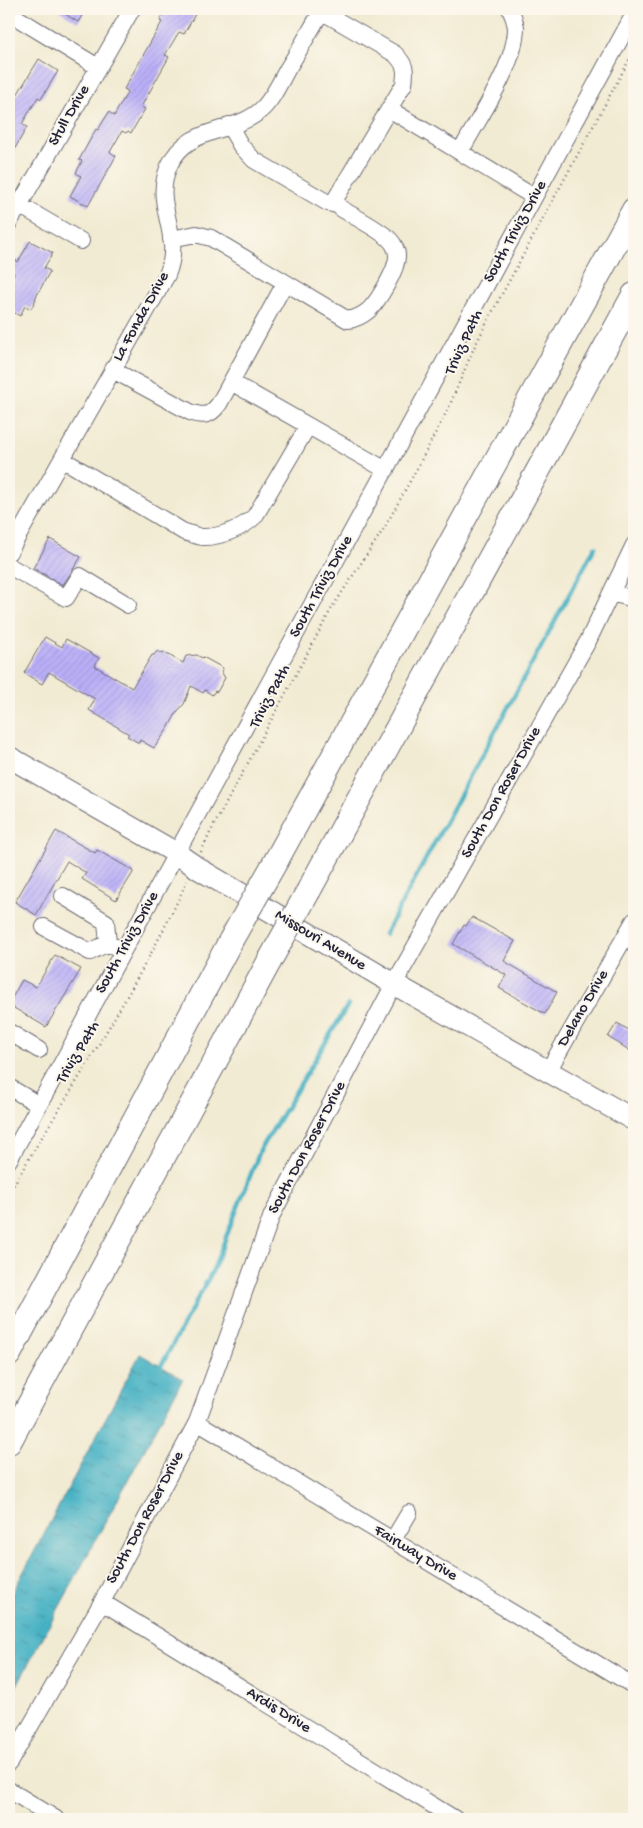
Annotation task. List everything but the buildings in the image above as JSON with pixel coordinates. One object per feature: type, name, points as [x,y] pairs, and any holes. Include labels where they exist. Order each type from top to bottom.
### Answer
[{"type":"highway","points":[[9,1354],[232,940],[634,210]]},
{"type":"highway","points":[[9,1442],[634,295]]},
{"type":"main road","name":"Missouri Avenue","points":[[9,757],[176,853],[194,866],[394,984],[634,1120]]},
{"type":"street","name":"Stull Drive","points":[[9,223],[14,202],[132,9]]},
{"type":"street","points":[[459,151],[466,142],[502,77],[513,48],[516,29],[510,9]]},
{"type":"street","points":[[322,10],[396,54],[406,72],[404,84],[336,197],[337,204]]},
{"type":"street","name":"La Fonda Drive","points":[[9,552],[168,275],[172,255],[171,239],[163,196],[165,178],[171,162],[184,146],[192,140],[209,131],[248,119],[262,108],[269,100],[322,10]]},
{"type":"street","points":[[9,13],[98,67]]},
{"type":"street","name":"South Triviz Drive","points":[[9,1160],[634,14]]},
{"type":"street","points":[[389,109],[534,197]]},
{"type":"street","points":[[171,239],[196,234],[206,236],[348,320],[361,316],[370,309],[384,289],[397,262],[397,254],[392,242],[337,204],[328,204],[254,160],[241,146],[229,126]]},
{"type":"street","points":[[14,202],[82,241]]},
{"type":"street","points":[[113,370],[190,412],[204,416],[214,412],[285,283]]},
{"type":"street","points":[[231,382],[386,470]]},
{"type":"street","points":[[62,459],[184,532],[203,537],[230,532],[255,516],[308,426]]},
{"type":"street","name":"South Don Roser Drive","points":[[9,1763],[102,1602],[196,1422],[272,1215],[394,984],[588,641],[634,545]]},
{"type":"street","points":[[9,566],[66,598],[80,576],[128,605]]},
{"type":"street","points":[[611,594],[634,599]]},
{"type":"street","points":[[63,896],[106,922],[108,943]]},
{"type":"street","name":"Delano Drive","points":[[548,1071],[634,921]]},
{"type":"street","points":[[44,927],[90,952],[108,943]]},
{"type":"street","points":[[108,943],[123,951]]},
{"type":"street","points":[[9,1032],[39,1050]]},
{"type":"street","points":[[9,1087],[39,1105]]},
{"type":"street","name":"Fairway Drive","points":[[196,1422],[634,1686]]},
{"type":"street","points":[[393,1540],[409,1513]]},
{"type":"street","name":"Ardis Drive","points":[[102,1602],[455,1819]]},
{"type":"street","points":[[9,1790],[56,1819]]},
{"type":"path","name":"Triviz Path","points":[[9,1194],[174,911],[211,831],[333,606],[385,527],[414,474],[449,407],[488,318],[634,51]]},
{"type":"water","points":[[140,1354],[183,1379],[9,1700],[9,1599]]},
{"type":"waterway","points":[[385,934],[595,547]]},
{"type":"waterway","points":[[161,1366],[213,1270],[260,1151],[348,1005]]}]
